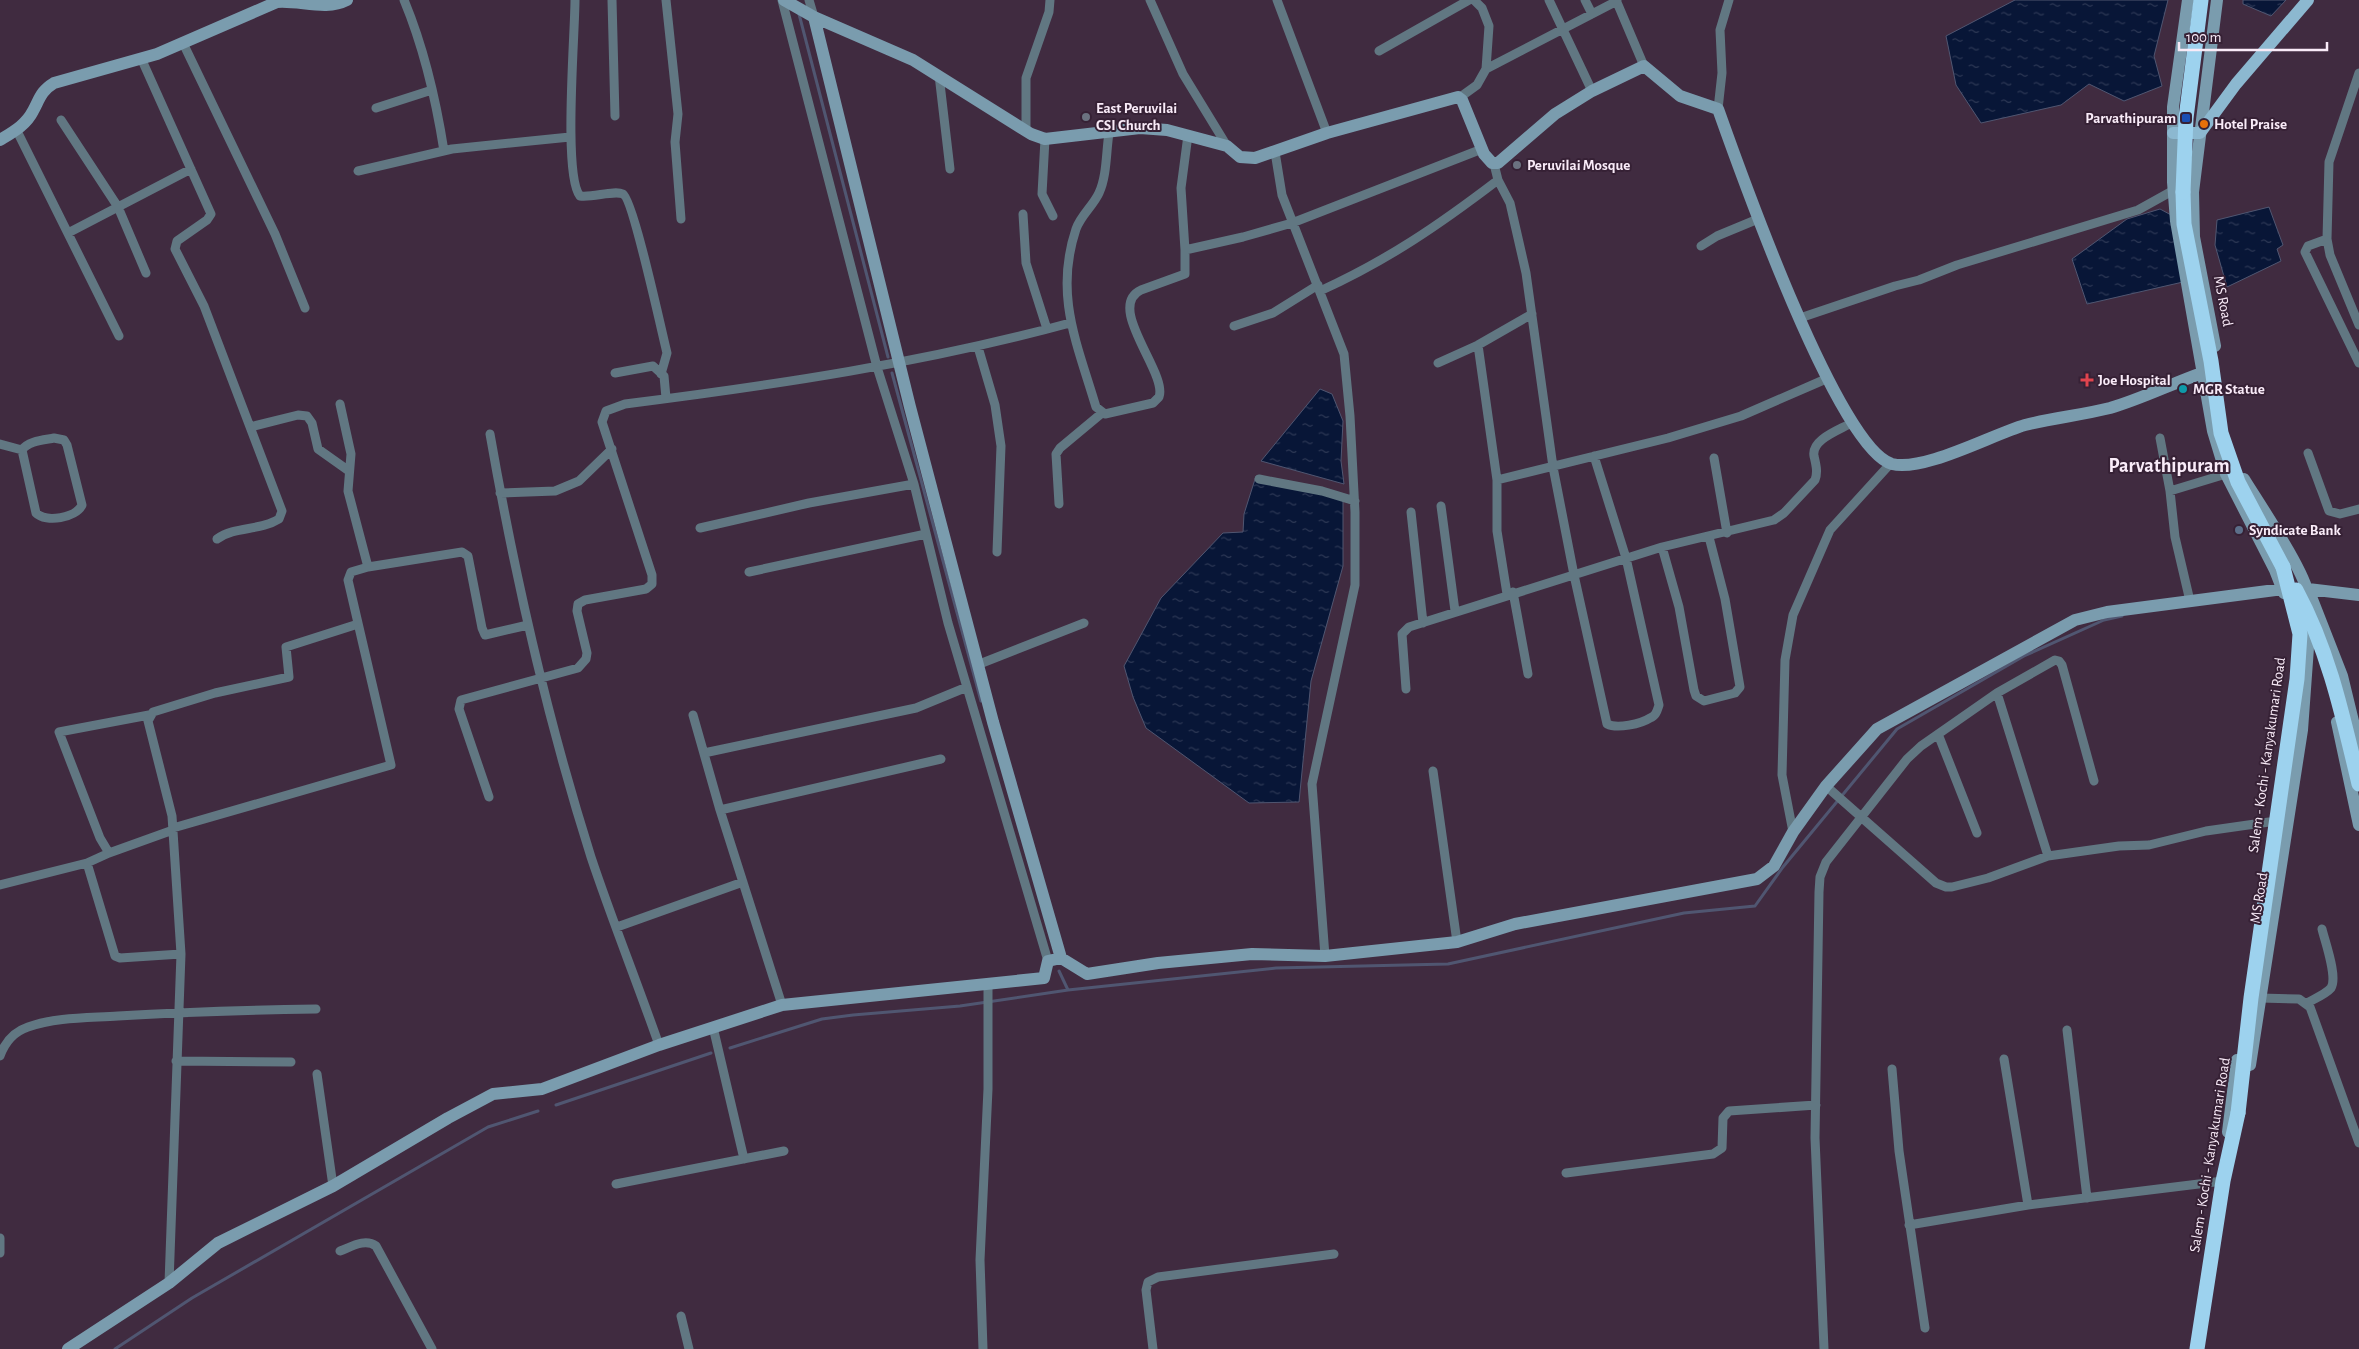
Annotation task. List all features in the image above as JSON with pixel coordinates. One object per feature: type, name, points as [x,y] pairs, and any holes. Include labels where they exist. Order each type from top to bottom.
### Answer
[{"type":"highway","name":"Salem - Kochi - Kanyakumari Road","points":[[2197,1349],[2224,1174],[2238,1113],[2274,833],[2294,708],[2300,634],[2283,566],[2238,482],[2221,434],[2211,361],[2184,224],[2183,192],[2186,118],[2201,0]]},
{"type":"highway","points":[[2283,566],[2314,626],[2328,661],[2359,784]]},
{"type":"main road","points":[[2173,133],[2200,133],[2236,84],[2308,0]]},
{"type":"street","points":[[0,140],[16,130],[33,111],[43,89],[54,83],[141,58],[183,43],[277,2],[291,0],[328,5],[347,0]]},
{"type":"street","points":[[404,0],[416,28],[432,90],[444,151]]},
{"type":"street","points":[[575,0],[570,137],[576,186],[580,196],[619,193],[627,198],[636,226],[667,353],[661,374]]},
{"type":"street","points":[[612,0],[615,116]]},
{"type":"street","points":[[666,0],[678,114],[675,142],[681,219]]},
{"type":"street","points":[[783,0],[814,17],[913,60],[1026,130],[1045,139],[1140,128],[1167,130],[1227,146]]},
{"type":"street","points":[[68,1349],[169,1283],[218,1243],[333,1186],[448,1118],[493,1094],[542,1089],[659,1045],[782,1005],[1044,978],[1048,961],[967,687],[914,484],[877,367],[783,0]]},
{"type":"street","points":[[809,0],[977,665],[1061,958],[1087,974],[1158,963],[1252,954],[1325,956],[1457,942],[1515,924],[1757,879],[1774,866],[1793,832],[1831,790],[1877,729],[2042,636],[2075,620],[2107,612],[2283,589],[2308,589],[2359,595]]},
{"type":"street","points":[[1026,130],[1026,78],[1049,12],[1050,0]]},
{"type":"street","points":[[1150,0],[1183,74],[1227,146],[1240,157],[1247,158],[1275,152],[1327,133],[1459,98],[1477,85],[1486,69],[1489,26],[1482,8],[1474,0]]},
{"type":"street","points":[[1276,0],[1327,133]]},
{"type":"street","points":[[1379,51],[1468,0]]},
{"type":"street","points":[[1549,0],[1592,91]]},
{"type":"street","points":[[1585,0],[1592,14]]},
{"type":"street","points":[[1729,0],[1720,30],[1722,73],[1718,109],[1758,219],[1826,379],[1868,446],[1879,458],[1891,463],[1907,466],[2024,425],[2111,408],[2202,373]]},
{"type":"street","points":[[1909,1225],[2028,1205],[2087,1198],[2224,1174],[2244,1004],[2269,822],[2292,680],[2293,634],[2283,589],[2226,474],[2213,431],[2176,222],[2174,107],[2188,0]]},
{"type":"street","name":"MS Road","points":[[2217,0],[2193,192],[2194,237],[2211,318],[2228,431],[2242,476],[2308,589],[2342,676],[2359,746]]},
{"type":"street","points":[[1486,69],[1617,1],[1644,66],[1680,96],[1718,109]]},
{"type":"street","points":[[183,43],[275,234],[305,308]]},
{"type":"street","points":[[141,58],[210,210],[210,217],[177,241],[175,249],[204,306],[282,515],[267,525],[229,532],[217,539]]},
{"type":"street","points":[[1494,164],[1502,162],[1554,114],[1592,91],[1644,66]]},
{"type":"street","points":[[2359,73],[2329,162],[2327,239],[2330,255],[2359,325]]},
{"type":"street","points":[[939,75],[950,169]]},
{"type":"street","points":[[376,108],[432,90]]},
{"type":"street","points":[[1459,98],[1462,100],[1482,149],[1494,164],[1498,180],[1510,203],[1526,274],[1553,467],[1574,575],[1607,724],[1615,726],[1651,718],[1656,714],[1659,705],[1626,558],[1594,456]]},
{"type":"street","points":[[61,120],[118,207],[146,273]]},
{"type":"street","points":[[16,130],[119,336]]},
{"type":"street","points":[[1102,413],[1096,407],[1070,323],[1067,260],[1079,221],[1098,195],[1101,186],[1108,133]]},
{"type":"street","points":[[1059,504],[1056,454],[1060,448],[1102,413],[1153,402],[1159,397],[1160,385],[1134,325],[1131,310],[1132,298],[1134,293],[1185,274],[1181,188],[1188,135]]},
{"type":"street","points":[[358,172],[444,151],[570,137]]},
{"type":"street","points":[[1045,139],[1042,194],[1053,216]]},
{"type":"street","points":[[1185,250],[1243,237],[1292,223],[1482,149]]},
{"type":"street","points":[[1275,152],[1282,195],[1344,354],[1350,416],[1355,500],[1355,585],[1312,784],[1325,956]]},
{"type":"street","points":[[68,233],[191,169]]},
{"type":"street","points":[[1234,326],[1273,313],[1319,288],[1366,270],[1412,243],[1498,180]]},
{"type":"street","points":[[1800,318],[1895,286],[1919,280],[1957,265],[2138,210],[2174,190]]},
{"type":"street","points":[[1023,214],[1026,264],[1047,329]]},
{"type":"street","points":[[1702,246],[1716,236],[1758,219]]},
{"type":"street","points":[[2327,239],[2308,246],[2306,252],[2359,363]]},
{"type":"street","points":[[1438,363],[1478,345],[1532,314]]},
{"type":"street","points":[[489,797],[459,704],[466,697],[572,670],[583,664],[587,654],[577,611],[578,604],[585,600],[646,590],[652,584],[652,575],[602,422],[606,410],[625,404],[751,388],[877,367],[978,347],[1070,323]]},
{"type":"street","points":[[1478,345],[1497,480],[1497,531],[1528,674]]},
{"type":"street","points":[[978,347],[995,405],[1000,446],[997,552]]},
{"type":"street","points":[[615,373],[653,366],[664,376],[666,398]]},
{"type":"street","points":[[1497,480],[1553,467],[1742,416],[1826,379]]},
{"type":"street","points":[[340,404],[351,454],[348,491],[368,567]]},
{"type":"street","points":[[250,427],[298,415],[307,416],[312,423],[318,449],[349,471]]},
{"type":"street","points":[[1406,689],[1402,634],[1409,627],[1510,593],[1662,547],[1774,520],[1784,513],[1815,480],[1818,474],[1813,451],[1817,443],[1853,422]]},
{"type":"street","points":[[490,434],[509,545],[541,678],[592,857],[659,1045]]},
{"type":"street","points":[[54,438],[64,440],[82,498],[80,511],[74,514],[47,519],[40,518],[34,506],[22,450],[32,443],[54,438]]},
{"type":"street","points":[[2160,438],[2170,491],[2175,537],[2190,601]]},
{"type":"street","points":[[0,444],[22,450]]},
{"type":"street","points":[[500,493],[555,491],[579,481],[612,448]]},
{"type":"street","points":[[2308,453],[2329,511],[2340,514],[2359,509]]},
{"type":"street","points":[[1714,458],[1726,533]]},
{"type":"street","points":[[1793,832],[1782,775],[1785,660],[1793,615],[1830,530],[1891,463]]},
{"type":"street","points":[[2170,491],[2226,474]]},
{"type":"street","points":[[1260,479],[1322,491],[1355,500]]},
{"type":"street","points":[[700,528],[809,503],[914,484]]},
{"type":"street","points":[[1441,506],[1455,611]]},
{"type":"street","points":[[1412,512],[1423,623]]},
{"type":"street","points":[[749,572],[926,534]]},
{"type":"street","points":[[1662,547],[1680,607],[1694,690],[1696,696],[1704,701],[1735,693],[1740,687],[1725,598],[1709,537]]},
{"type":"street","points":[[0,885],[87,863],[108,853],[173,829],[391,765],[358,624],[349,576],[355,570],[457,551],[466,553],[485,635],[528,625]]},
{"type":"street","name":"MS Road","points":[[2283,589],[2310,630],[2328,682],[2359,825]]},
{"type":"street","name":"MS Road","points":[[2224,1174],[2243,1119],[2302,730],[2310,630],[2308,589]]},
{"type":"street","points":[[108,853],[100,838],[59,732],[150,715],[153,712],[215,693],[289,677],[286,648],[358,624]]},
{"type":"street","points":[[977,665],[1084,624]]},
{"type":"street","points":[[1824,1349],[1816,1105],[1820,877],[1826,862],[1907,759],[1938,734],[1998,693],[2053,661],[2061,662],[2094,781]]},
{"type":"street","points":[[704,754],[916,708],[967,687]]},
{"type":"street","points":[[1998,693],[2048,856]]},
{"type":"street","points":[[150,715],[148,721],[172,816],[181,954],[169,1283]]},
{"type":"street","points":[[693,715],[720,810],[782,1005]]},
{"type":"street","points":[[1938,734],[1977,833]]},
{"type":"street","points":[[720,810],[941,759]]},
{"type":"street","points":[[1433,771],[1457,942]]},
{"type":"street","points":[[1831,790],[1936,883],[1946,887],[1988,878],[2048,856],[2119,846],[2149,845],[2206,831],[2269,822]]},
{"type":"street","points":[[87,863],[115,956],[120,958],[181,954]]},
{"type":"street","points":[[617,927],[743,882]]},
{"type":"street","points":[[2307,1003],[2330,989],[2333,983],[2333,973],[2322,929]]},
{"type":"street","points":[[1048,961],[1061,958]]},
{"type":"street","points":[[983,1349],[980,1260],[988,1088],[988,983]]},
{"type":"street","points":[[2260,998],[2299,999],[2307,1003],[2359,1143]]},
{"type":"street","points":[[0,1056],[4,1043],[13,1035],[39,1024],[58,1020],[180,1012],[316,1009]]},
{"type":"street","points":[[713,1027],[744,1159]]},
{"type":"street","points":[[2067,1030],[2087,1198]]},
{"type":"street","points":[[2004,1060],[2028,1205]]},
{"type":"street","points":[[176,1061],[291,1062]]},
{"type":"street","points":[[1892,1069],[1909,1225],[1925,1328]]},
{"type":"street","points":[[317,1074],[333,1186]]},
{"type":"street","points":[[1566,1173],[1713,1154],[1722,1148],[1723,1118],[1729,1111],[1816,1105]]},
{"type":"street","points":[[616,1184],[784,1151]]},
{"type":"street","points":[[0,1238],[0,1253]]},
{"type":"street","points":[[340,1252],[368,1242],[376,1246],[432,1349]]},
{"type":"street","points":[[1153,1349],[1146,1290],[1148,1282],[1158,1277],[1334,1254]]},
{"type":"street","points":[[681,1316],[689,1349]]},
{"type":"water","points":[[2015,0],[2168,0],[2154,56],[2162,86],[2124,101],[2089,84],[2061,105],[1981,123],[1956,85],[1946,36]]},
{"type":"water","points":[[2243,0],[2286,0],[2271,16],[2243,4]]},
{"type":"water","points":[[2269,207],[2283,245],[2277,249],[2281,261],[2227,287],[2215,245],[2217,220]]},
{"type":"water","points":[[2160,209],[2173,216],[2183,282],[2087,304],[2072,259],[2127,219]]},
{"type":"water","points":[[1320,389],[1332,394],[1343,421],[1341,461],[1344,484],[1261,461]]},
{"type":"water","points":[[1256,476],[1343,499],[1343,566],[1311,681],[1299,802],[1249,803],[1146,728],[1133,697],[1124,666],[1161,598],[1223,533],[1243,532],[1244,514]]},
{"type":"waterway","points":[[799,14],[888,357]]},
{"type":"waterway","points":[[892,373],[981,701]]},
{"type":"waterway","points":[[730,1048],[822,1019],[960,1006],[1068,990],[1276,968],[1448,964],[1684,913],[1755,906],[1783,867],[1897,729],[2024,656],[2104,620],[2122,616]]},
{"type":"waterway","points":[[1059,971],[1068,990]]},
{"type":"waterway","points":[[556,1105],[711,1053]]},
{"type":"waterway","points":[[115,1349],[192,1298],[488,1127],[538,1111]]},
{"type":"place","name":"East Peruvilai CSI Church","points":[[1086,117]]},
{"type":"place","name":"Parvathipuram","points":[[2186,118]]},
{"type":"place","name":"Hotel Praise","points":[[2204,124]]},
{"type":"place","name":"Peruvilai Mosque","points":[[1517,165]]},
{"type":"place","name":"Joe Hospital","points":[[2087,380]]},
{"type":"place","name":"MGR Statue","points":[[2183,389]]},
{"type":"place","name":"Syndicate Bank","points":[[2239,530]]},
{"type":"district","name":"Parvathipuram","points":[[2169,466]]}]
